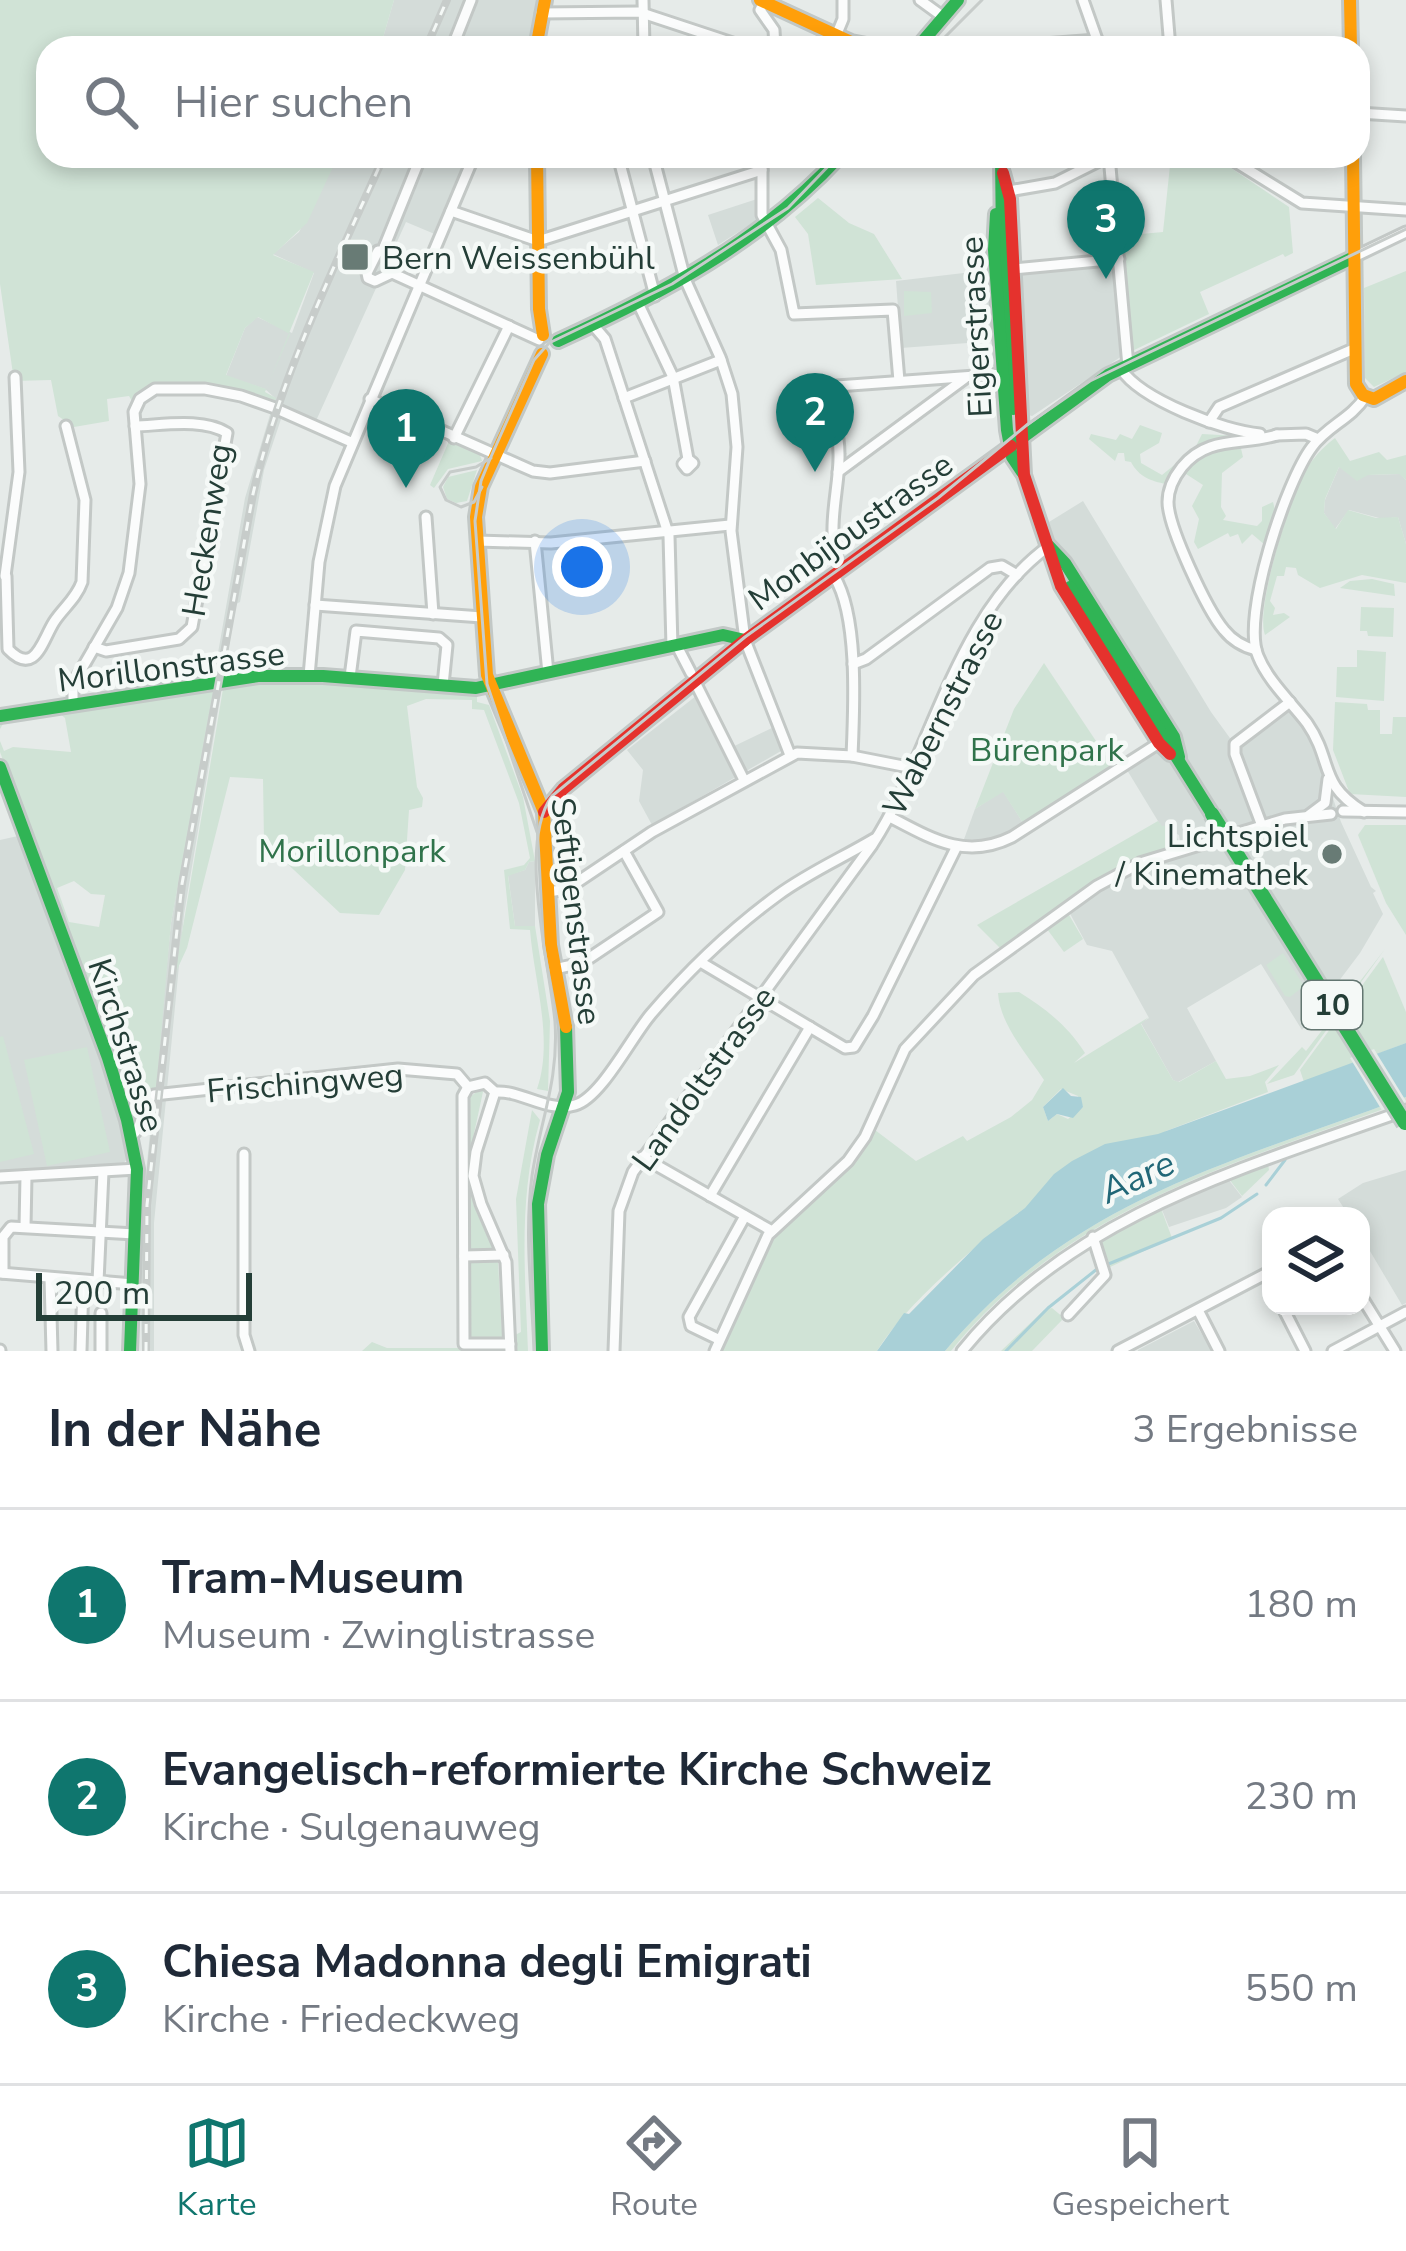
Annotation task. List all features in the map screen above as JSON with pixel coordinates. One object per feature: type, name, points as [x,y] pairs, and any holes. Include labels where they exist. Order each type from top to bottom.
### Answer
[{"type":"main road","points":[[926,36],[958,0]]},
{"type":"main road","points":[[1350,0],[1351,36]]},
{"type":"main road","points":[[762,1],[836,36]]},
{"type":"main road","points":[[538,36],[543,6]]},
{"type":"main road","points":[[537,168],[545,342],[593,326],[685,279],[806,196],[830,168]]},
{"type":"main road","name":"Eigerstrasse","points":[[1002,168],[994,240],[1003,374],[1014,410]]},
{"type":"main road","name":"Eigerstrasse","points":[[1002,168],[1016,442],[1024,476],[1049,546],[1069,584],[1159,743],[1181,764]]},
{"type":"main road","name":"Eigerstrasse","points":[[1003,168],[1009,191],[1013,268],[1014,410]]},
{"type":"main road","points":[[1353,168],[1356,382],[1365,397],[1379,397],[1406,381]]},
{"type":"main road","name":"Monbijoustrasse","points":[[544,812],[563,789],[693,677],[1125,367],[1354,256]]},
{"type":"main road","name":"Seftigenstrasse","points":[[542,1351],[538,1204],[569,1084],[567,1036],[554,969],[544,812],[490,686],[477,541],[478,495],[545,342]]},
{"type":"main road","name":"Eigerstrasse","points":[[1069,584],[1406,1124]]},
{"type":"main road","name":"Morillonstrasse","points":[[0,716],[229,679],[350,677],[490,686],[726,634],[746,640]]},
{"type":"main road","name":"Kirchstrasse","points":[[0,767],[116,1078],[130,1136],[137,1169],[130,1351]]},
{"type":"main road","points":[[533,784],[547,790],[563,789]]},
{"type":"street","points":[[457,36],[471,0]]},
{"type":"street","points":[[643,0],[644,36]]},
{"type":"street","points":[[836,36],[843,19],[843,0]]},
{"type":"street","points":[[920,0],[942,16]]},
{"type":"street","points":[[1082,0],[1095,36]]},
{"type":"street","points":[[1166,0],[1169,36]]},
{"type":"street","points":[[762,1],[760,10],[774,36]]},
{"type":"street","points":[[543,6],[644,13],[712,36]]},
{"type":"street","points":[[1370,114],[1406,116]]},
{"type":"street","points":[[416,168],[383,250],[392,273],[545,342]]},
{"type":"street","points":[[309,676],[327,516],[351,442],[469,168]]},
{"type":"street","points":[[621,168],[655,297]]},
{"type":"street","points":[[656,168],[685,279],[732,394],[737,433],[730,524],[746,640],[790,755]]},
{"type":"street","points":[[1009,191],[1054,183],[1085,168]]},
{"type":"street","points":[[1110,168],[1130,382],[1208,422],[1277,435]]},
{"type":"street","points":[[1246,168],[1297,201],[1406,210]]},
{"type":"street","points":[[451,211],[538,241],[761,170],[761,214],[783,255],[794,315],[893,310],[898,381]]},
{"type":"street","name":"Monbijoustrasse","points":[[1354,256],[1406,232]]},
{"type":"street","points":[[383,250],[376,253],[367,276],[372,281],[392,273]]},
{"type":"street","points":[[1013,268],[1118,260]]},
{"type":"street","points":[[639,305],[674,380],[688,459]]},
{"type":"street","points":[[454,438],[508,326]]},
{"type":"street","points":[[593,326],[604,337],[668,532],[674,646],[744,780]]},
{"type":"street","points":[[1208,422],[1219,407],[1356,348]]},
{"type":"street","points":[[624,398],[721,360]]},
{"type":"street","points":[[852,756],[854,664],[834,530],[838,436],[823,387],[1003,374]]},
{"type":"street","points":[[838,472],[967,376]]},
{"type":"street","points":[[15,377],[19,472],[3,576],[8,649],[20,658],[31,658],[40,651],[82,582],[85,500],[66,425]]},
{"type":"street","points":[[136,426],[135,407],[140,399],[163,388],[220,391],[351,442]]},
{"type":"street","points":[[1256,650],[1255,622],[1282,504],[1294,474],[1318,440],[1365,397]]},
{"type":"street","points":[[370,399],[494,457],[546,473],[645,461]]},
{"type":"street","name":"Heckenweg","points":[[73,704],[71,689],[94,646],[122,598],[132,560],[140,484],[136,426],[188,424],[226,432],[192,627],[179,639],[106,651],[94,646]]},
{"type":"street","points":[[1318,440],[1306,434],[1226,441],[1203,449],[1182,467],[1170,489],[1172,527],[1218,622],[1230,636],[1256,650],[1313,732],[1335,804]]},
{"type":"street","points":[[426,517],[433,614]]},
{"type":"street","points":[[477,541],[551,543],[730,524]]},
{"type":"street","points":[[535,541],[548,673]]},
{"type":"street","name":"Wabernstrasse","points":[[564,1107],[587,1099],[652,1012],[785,891],[878,836],[946,690],[989,613],[1017,575],[1049,546]]},
{"type":"street","points":[[854,664],[990,568],[1003,566],[1017,575]]},
{"type":"street","points":[[316,605],[482,617]]},
{"type":"street","points":[[350,677],[356,632],[441,638],[447,644],[443,685]]},
{"type":"street","points":[[1262,826],[1235,744],[1291,702]]},
{"type":"street","points":[[890,817],[956,848],[1000,843],[1159,743]]},
{"type":"street","points":[[548,892],[565,890],[790,755],[852,756],[913,768]]},
{"type":"street","points":[[745,1216],[689,1317],[691,1326],[717,1345],[772,1231],[848,1161],[865,1137],[904,1048],[984,967],[1081,896],[1126,869],[1181,848],[1310,815],[1335,804],[1364,812],[1406,812]]},
{"type":"street","name":"Landoltstrasse","points":[[614,1351],[619,1211],[626,1186],[642,1157],[878,836]]},
{"type":"street","points":[[702,963],[851,1048],[873,1016],[956,848]]},
{"type":"street","points":[[554,969],[582,963],[658,912],[624,851]]},
{"type":"street","points":[[710,1196],[809,1027]]},
{"type":"street","name":"Frischingweg","points":[[130,1136],[137,1132],[147,1100],[154,1095],[398,1069],[457,1074],[468,1087],[485,1083],[495,1092],[564,1107]]},
{"type":"street","points":[[468,1087],[463,1096],[464,1344],[510,1348],[504,1255],[473,1176],[495,1092]]},
{"type":"street","points":[[962,1351],[1029,1283],[1093,1237],[1172,1197],[1406,1110]]},
{"type":"street","points":[[244,1154],[244,1334],[249,1351]]},
{"type":"street","points":[[642,1157],[772,1231]]},
{"type":"street","points":[[0,1177],[137,1169]]},
{"type":"street","points":[[98,1282],[103,1172]]},
{"type":"street","points":[[26,1176],[26,1227]]},
{"type":"street","points":[[133,1284],[2,1273],[3,1235],[9,1227],[135,1234]]},
{"type":"street","points":[[1068,1315],[1104,1278],[1093,1237]]},
{"type":"street","points":[[464,1261],[504,1255]]},
{"type":"street","points":[[1118,1351],[1133,1348],[1262,1275]]},
{"type":"street","points":[[50,1278],[52,1351]]},
{"type":"street","points":[[81,1351],[83,1281]]},
{"type":"street","points":[[1198,1310],[1220,1351]]},
{"type":"street","points":[[1370,1312],[1395,1351]]},
{"type":"street","points":[[1333,1351],[1406,1312]]},
{"type":"street","points":[[101,1313],[101,1351]]},
{"type":"street","points":[[1287,1315],[1305,1351]]},
{"type":"shaded area","points":[[394,0],[545,0],[538,36],[384,36]]},
{"type":"shaded area","points":[[332,168],[466,168],[437,235],[406,222],[315,423],[284,410],[264,470],[236,604],[184,914],[154,1223],[154,1351],[142,1351],[139,1243],[171,923],[245,498],[275,398],[265,389],[226,376],[245,328],[257,317],[292,333],[314,273],[273,254],[299,232]]},
{"type":"shaded area","points":[[757,199],[757,220],[718,245],[708,215]]},
{"type":"shaded area","points":[[1114,265],[1122,356],[1028,415],[1018,275]]},
{"type":"shaded area","points":[[989,270],[994,341],[901,348],[896,281]]},
{"type":"shaded area","points":[[1339,467],[1368,475],[1400,474],[1406,480],[1406,544],[1398,517],[1383,519],[1349,510],[1335,529],[1324,513]]},
{"type":"shaded area","points":[[1083,501],[1235,745],[1290,705],[1313,739],[1341,822],[1383,914],[1302,1030],[1261,964],[1187,1008],[1216,1061],[1178,1082],[1141,1023],[1149,1018],[1112,951],[1087,945],[1067,908],[1097,886],[1181,848],[1179,835],[1161,826],[1127,770],[1175,740],[1055,544],[1049,522]]},
{"type":"shaded area","points":[[696,696],[724,751],[774,727],[781,751],[652,825],[639,801],[643,770],[627,750]]},
{"type":"shaded area","points":[[1003,791],[1023,823],[996,839],[963,842],[975,809]]},
{"type":"shaded area","points":[[18,836],[121,1119],[128,1158],[120,1167],[0,1172],[0,840]]},
{"type":"shaded area","points":[[535,861],[535,926],[515,926],[508,875]]},
{"type":"shaded area","points":[[1406,1170],[1406,1303],[1402,1305],[1370,1251],[1370,1207],[1343,1207],[1338,1199],[1363,1183]]},
{"type":"shaded area","points":[[1228,1179],[1242,1197],[1226,1208],[1169,1227],[1160,1205]]},
{"type":"shaded area","points":[[1194,1321],[1212,1351],[1138,1351],[1138,1350]]},
{"type":"green space","points":[[0,0],[394,0],[384,36],[36,36],[36,168],[332,168],[307,223],[273,255],[314,272],[289,333],[258,317],[245,328],[226,375],[266,389],[270,381],[265,392],[276,398],[273,404],[245,394],[163,388],[135,406],[129,396],[107,399],[109,421],[74,427],[58,416],[51,380],[14,381],[0,284]]},
{"type":"green space","points":[[1170,168],[1231,168],[1289,207],[1293,253],[1200,292],[1209,314],[1130,352],[1119,236],[1163,232]]},
{"type":"green space","points":[[818,198],[849,223],[874,234],[902,279],[816,285],[808,234],[795,217]]},
{"type":"green space","points":[[1406,271],[1406,372],[1374,387],[1365,378],[1364,288]]},
{"type":"green space","points":[[904,291],[931,292],[932,313],[904,316]]},
{"type":"green space","points":[[1140,425],[1162,433],[1159,443],[1140,454],[1141,463],[1162,475],[1195,448],[1202,434],[1238,436],[1243,457],[1222,473],[1223,520],[1257,526],[1262,507],[1273,502],[1265,545],[1252,534],[1242,544],[1238,534],[1230,537],[1228,533],[1198,549],[1194,542],[1199,519],[1192,506],[1203,485],[1186,474],[1175,473],[1166,484],[1150,480],[1125,461],[1124,453],[1118,453],[1115,461],[1089,439],[1091,434],[1116,440],[1120,434],[1132,439]]},
{"type":"green space","points":[[1335,438],[1350,461],[1379,452],[1387,460],[1406,455],[1406,480],[1399,474],[1368,475],[1357,481],[1339,467],[1324,513],[1336,529],[1348,510],[1376,518],[1398,517],[1406,544],[1406,583],[1362,575],[1320,588],[1298,575],[1296,568],[1286,567],[1284,576],[1277,576],[1270,601],[1273,615],[1290,617],[1265,635],[1269,580],[1290,506],[1307,468]]},
{"type":"green space","points":[[449,441],[480,455],[482,461],[448,469],[434,488],[430,485]]},
{"type":"green space","points":[[477,470],[467,501],[447,499],[443,487],[448,477]]},
{"type":"green space","points":[[1350,581],[1394,584],[1395,596],[1340,588]]},
{"type":"green space","points":[[1361,607],[1394,608],[1393,637],[1360,631]]},
{"type":"green space","points":[[1357,650],[1386,652],[1384,701],[1336,697],[1337,667],[1357,667]]},
{"type":"green space","name":"Bürenpark","points":[[1044,663],[1112,765],[1023,823],[1003,792],[975,809],[1014,709]]},
{"type":"green space","name":"Morillonpark","points":[[283,679],[477,693],[477,702],[489,705],[523,797],[535,861],[508,876],[515,926],[535,926],[550,1021],[548,1091],[537,1089],[544,1051],[530,930],[510,929],[504,870],[524,865],[530,858],[519,803],[484,710],[472,709],[472,700],[426,699],[407,706],[422,807],[409,810],[405,870],[379,915],[340,913],[264,842],[263,779],[230,777],[187,948],[175,974],[224,683]]},
{"type":"green space","points":[[214,685],[171,923],[156,1090],[146,1097],[133,1125],[0,752],[0,741],[4,751],[13,747],[71,752],[65,718],[58,712],[4,722],[0,729],[0,720]],"holes":[[[74,881],[91,894],[105,895],[99,927],[69,922],[57,888]]]},
{"type":"green space","points":[[1335,702],[1367,704],[1368,710],[1380,710],[1380,734],[1392,734],[1393,717],[1406,717],[1406,797],[1350,794],[1333,750]]},
{"type":"green space","points":[[1158,821],[1162,826],[1173,825],[1180,847],[1139,862],[1003,951],[977,925]]},
{"type":"green space","points":[[1365,825],[1406,825],[1406,935],[1386,903],[1358,835]]},
{"type":"green space","points":[[1069,915],[1083,939],[1064,952],[1047,929]]},
{"type":"green space","points":[[1385,949],[1294,1075],[1267,1084],[1302,1047],[1306,1051]]},
{"type":"green space","points":[[1283,953],[1304,986],[1290,997],[1266,965]]},
{"type":"green space","points":[[1383,957],[1406,1012],[1406,1043],[1304,1082],[1300,1070]]},
{"type":"green space","points":[[1019,992],[1056,1019],[1085,1053],[1074,1063],[1149,1017],[1141,1024],[1173,1080],[1179,1082],[1216,1061],[1226,1079],[1279,1065],[1265,1082],[1268,1092],[1166,1131],[1163,1138],[1033,1214],[1018,1213],[923,1296],[877,1351],[718,1351],[769,1241],[875,1130],[916,1161],[963,1136],[967,1141],[1032,1100],[1044,1080],[1009,1028],[998,993]],"holes":[[[1061,1089],[1078,1096],[1083,1107],[1068,1119],[1057,1114],[1048,1121],[1043,1107]]]},
{"type":"green space","points":[[0,1037],[34,1154],[0,1162]]},
{"type":"green space","points":[[87,1047],[110,1152],[47,1166],[24,1060]]},
{"type":"green space","points":[[484,1087],[466,1171],[474,1206],[498,1261],[503,1351],[362,1351],[372,1342],[387,1348],[460,1348],[465,1100]]},
{"type":"green space","points":[[1406,1097],[1406,1101],[1219,1169],[1102,1225],[1048,1260],[997,1301],[951,1351],[945,1351],[994,1299],[1100,1222],[1216,1167]]},
{"type":"green space","points":[[532,1110],[540,1120],[526,1206],[528,1351],[514,1351],[515,1335],[521,1332],[516,1199]]},
{"type":"green space","points":[[1268,1164],[1269,1170],[1242,1196],[1229,1179]]},
{"type":"green space","points":[[1160,1206],[1172,1238],[1108,1268],[1098,1239]]},
{"type":"green space","points":[[1052,1308],[1064,1318],[1032,1351],[1001,1351],[1044,1310]]},
{"type":"water","name":"Aare","points":[[1406,1043],[1406,1097],[1216,1167],[1100,1222],[994,1299],[945,1351],[877,1351],[904,1313],[909,1314],[983,1239],[1025,1208],[1072,1161],[1105,1144],[1158,1134]]},
{"type":"water","points":[[1063,1088],[1081,1097],[1083,1107],[1073,1118],[1057,1114],[1048,1121],[1043,1107]]},
{"type":"pier","points":[[1374,1049],[1406,1101],[1383,1112],[1350,1058]]},
{"type":"waterway","points":[[1266,1185],[1285,1160]]},
{"type":"waterway","points":[[1106,1265],[1221,1218],[1257,1194]]},
{"type":"waterway","points":[[1006,1351],[1048,1308],[1097,1269]]},
{"type":"tunnel","points":[[1013,409],[1016,449]]},
{"type":"tram line","points":[[946,36],[982,0]]},
{"type":"tram line","points":[[537,832],[487,684],[475,521],[481,481],[534,360],[549,343],[672,284],[788,208],[826,168]]},
{"type":"tram line","points":[[534,1351],[530,1198],[555,1043],[536,874],[542,817],[552,796],[745,637],[1090,381],[1406,229]]},
{"type":"tram line","points":[[482,487],[474,502],[461,507],[446,500],[440,487],[450,472],[476,467],[491,458]]},
{"type":"railway","points":[[431,36],[447,0]]},
{"type":"railway","points":[[146,1351],[147,1205],[182,884],[253,494],[293,364],[379,168]]},
{"type":"traffic: fast","points":[[927,36],[958,0]]},
{"type":"traffic: fast","points":[[558,341],[709,263],[777,214],[828,168]]},
{"type":"traffic: fast","points":[[1001,168],[1013,409]]},
{"type":"traffic: fast","points":[[996,214],[994,250],[1007,430],[1012,457],[1022,472]]},
{"type":"traffic: fast","points":[[1011,446],[1108,375],[1354,257]]},
{"type":"traffic: fast","points":[[1049,546],[1065,563],[1174,737],[1179,757]]},
{"type":"traffic: fast","points":[[1070,587],[1212,814]]},
{"type":"traffic: fast","points":[[0,716],[258,676],[476,688],[723,635],[745,640]]},
{"type":"traffic: fast","points":[[0,767],[127,1120],[137,1169],[130,1351]]},
{"type":"traffic: fast","points":[[1212,814],[1405,1123]]},
{"type":"traffic: fast","points":[[542,1351],[538,1204],[547,1155],[568,1092],[566,1027]]},
{"type":"traffic: slow","points":[[538,36],[545,0]]},
{"type":"traffic: slow","points":[[760,0],[838,36]]},
{"type":"traffic: slow","points":[[1350,0],[1351,36]]},
{"type":"traffic: slow","points":[[537,168],[543,335]]},
{"type":"traffic: slow","points":[[1353,168],[1356,384],[1363,395],[1374,399],[1406,381]]},
{"type":"traffic: slow","points":[[542,354],[481,487],[476,517],[487,675],[544,812],[551,945],[566,1027]]},
{"type":"traffic: jam","points":[[1003,173],[1010,199],[1024,475],[1061,586],[1170,754]]},
{"type":"traffic: jam","points":[[544,812],[563,789],[745,640],[1011,446]]},
{"type":"place","name":"Bern Weissenbühl","points":[[355,257]]},
{"type":"place","name":"Chiesa Madonna degli Emigrati","points":[[1106,279]]},
{"type":"place","name":"Evangelisch-reformierte Kirche Schweiz","points":[[815,472]]},
{"type":"place","name":"Tram-Museum","points":[[406,488]]},
{"type":"place","name":"Lichtspiel / Kinemathek","points":[[1332,854]]}]
